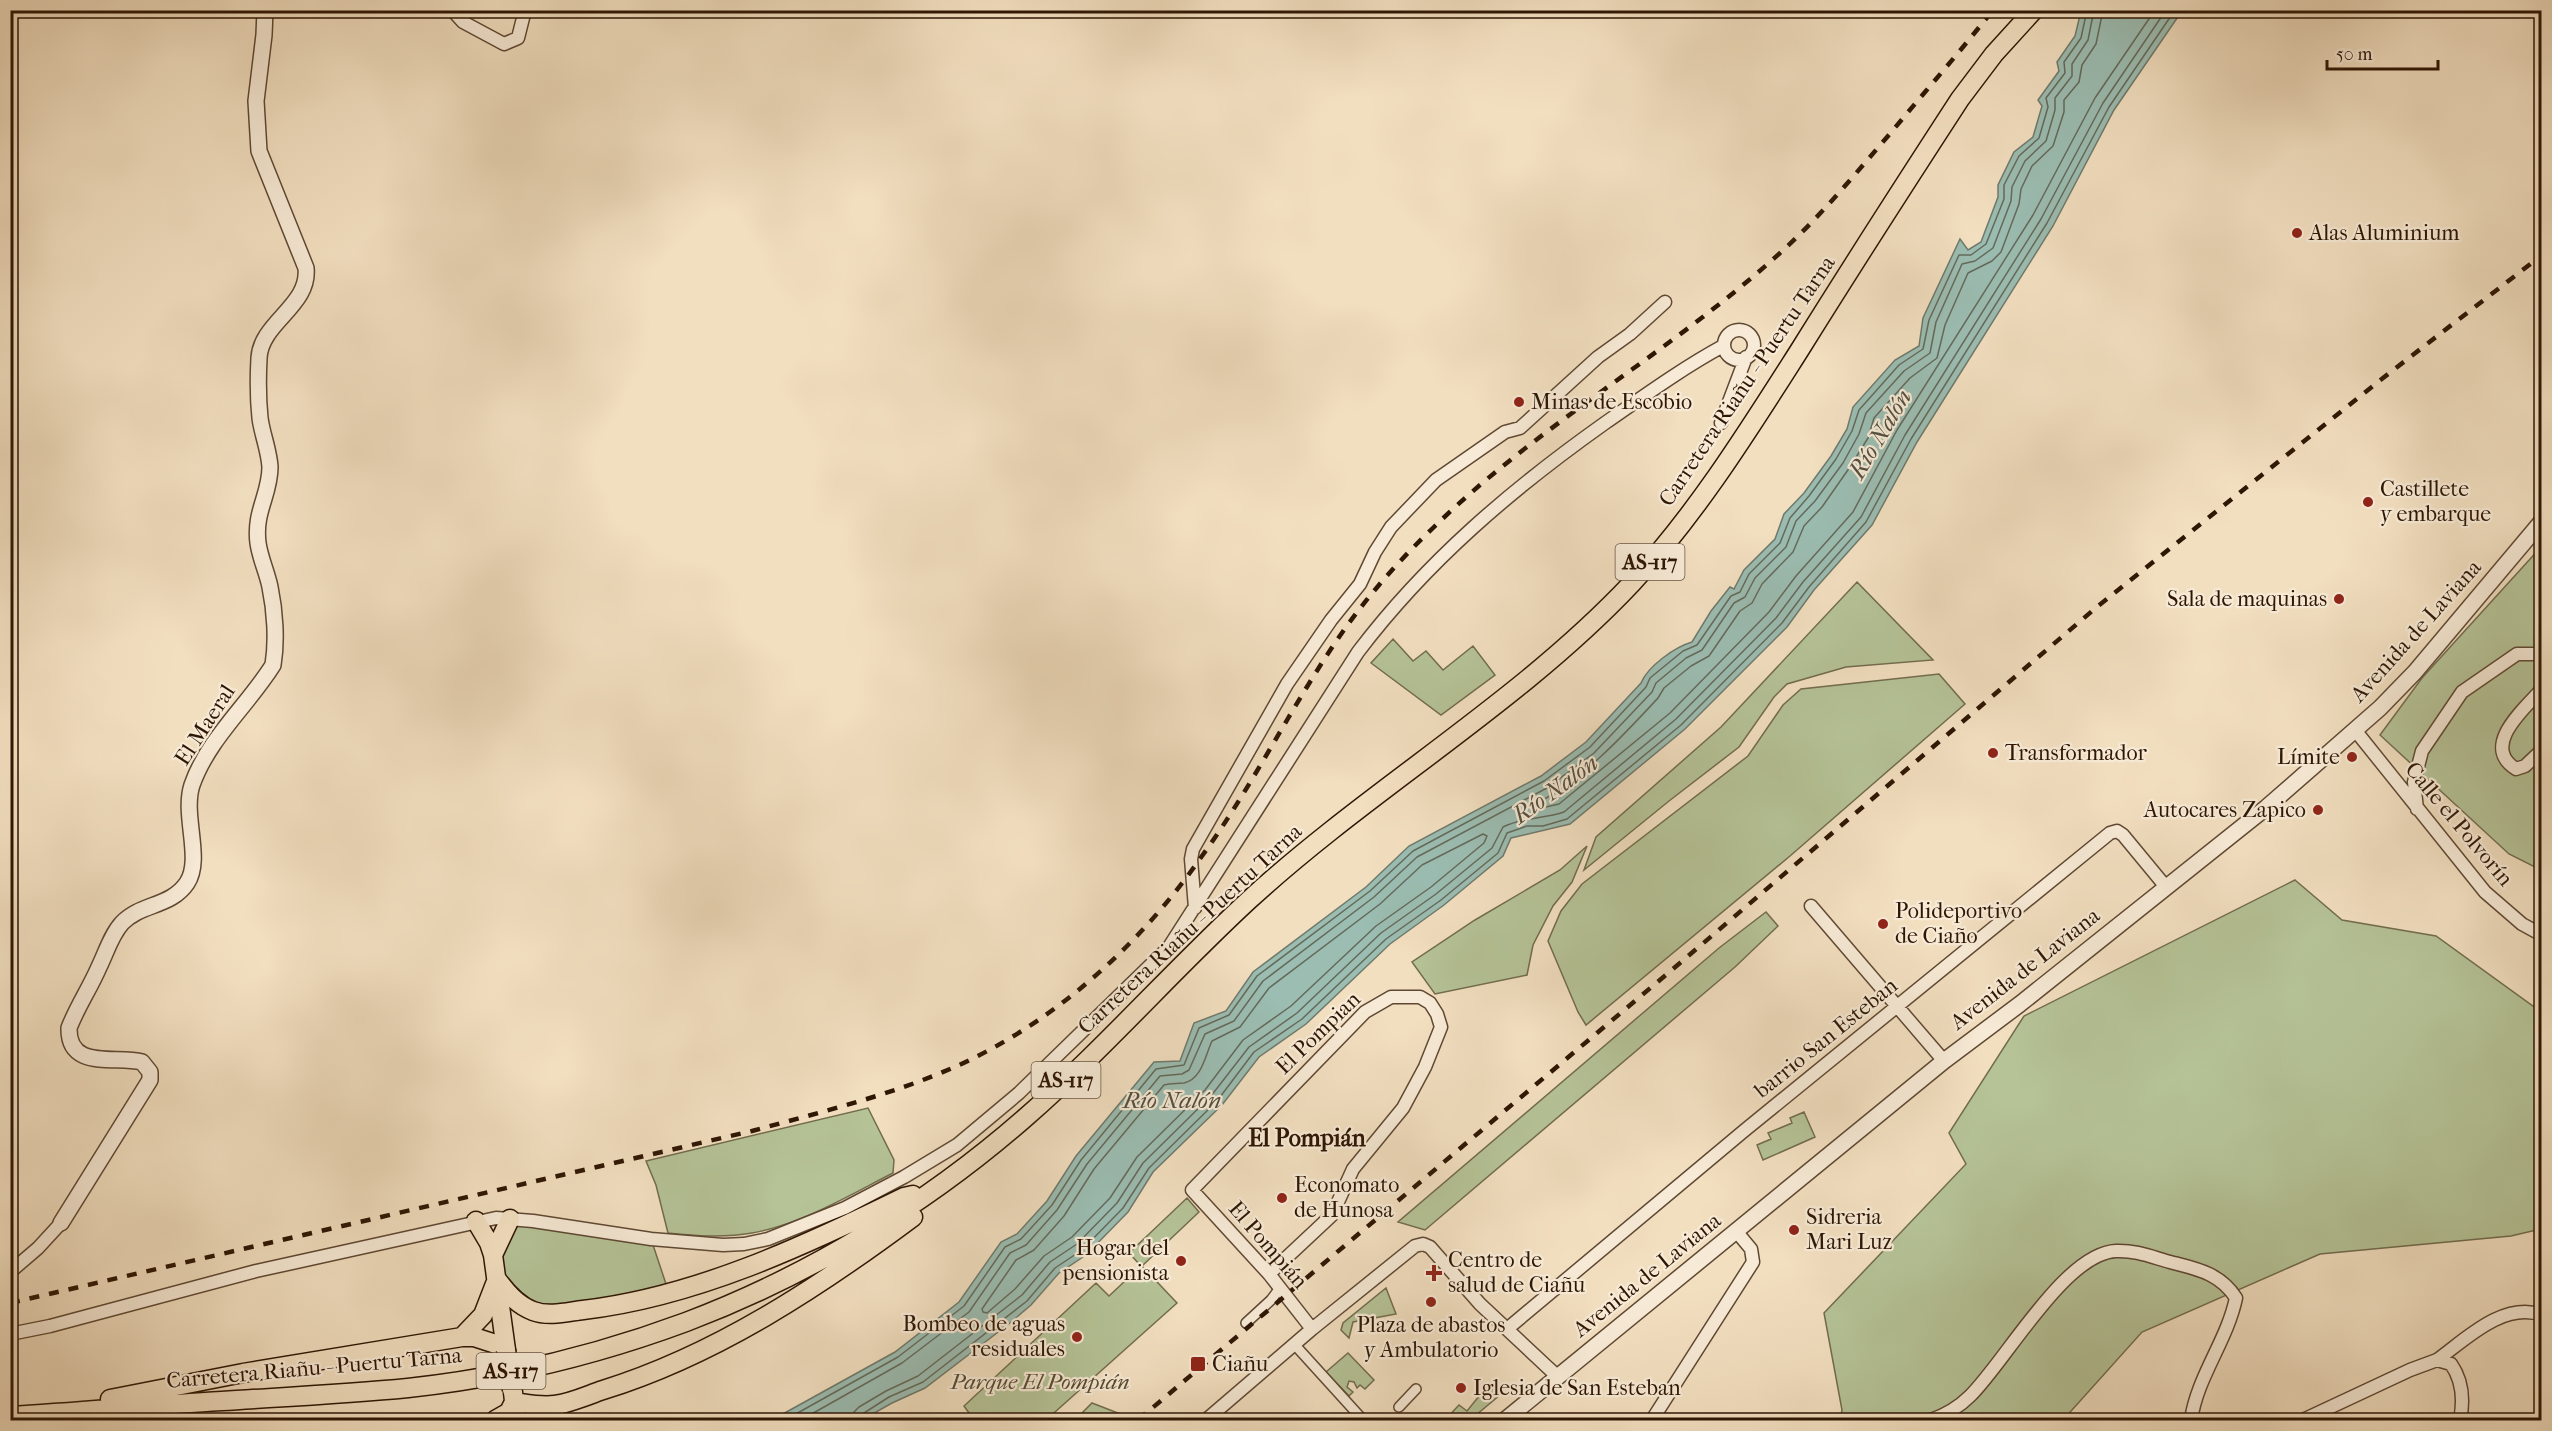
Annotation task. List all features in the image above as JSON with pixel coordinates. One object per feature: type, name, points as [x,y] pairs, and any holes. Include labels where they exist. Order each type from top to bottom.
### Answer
[{"type":"main road","name":"Carretera Riañu - Puertu Tarna","points":[[10,1417],[409,1388],[535,1367],[606,1348],[687,1322],[769,1286],[839,1250],[931,1191],[1028,1116],[1248,901],[1320,838],[1507,695],[1581,633],[1633,581],[1703,496],[1755,420],[1960,99],[2029,15]]},
{"type":"main road","points":[[514,1404],[556,1405],[626,1383],[703,1351],[862,1255],[959,1182],[974,1160]]},
{"type":"main road","points":[[505,1344],[512,1325],[519,1320],[611,1307],[669,1293],[759,1263],[832,1232],[904,1197],[931,1191]]},
{"type":"main road","points":[[493,1255],[510,1219]]},
{"type":"main road","points":[[476,1221],[493,1255],[514,1404],[509,1412],[495,1420]]},
{"type":"main road","points":[[496,1278],[519,1303],[534,1311],[549,1314]]},
{"type":"main road","points":[[462,1337],[483,1315],[492,1297],[496,1278]]},
{"type":"main road","points":[[53,1414],[102,1400],[243,1373],[462,1337],[474,1337],[505,1344]]},
{"type":"main road","points":[[540,1420],[556,1405]]},
{"type":"main road","points":[[10,1417],[34,1420]]},
{"type":"street","name":"El Maeral","points":[[61,1223],[150,1080],[150,1072],[142,1062],[82,1055],[69,1039],[72,1022],[109,943],[122,924],[138,911],[167,902],[187,883],[192,863],[188,810],[193,783],[219,738],[273,664],[275,652],[270,586],[260,553],[257,525],[270,464],[260,417],[259,357],[264,339],[297,298],[307,278],[302,258],[259,151],[256,101],[265,10]]},
{"type":"street","points":[[452,10],[463,22],[504,44],[518,38],[525,10]]},
{"type":"street","points":[[1195,908],[1191,859],[1193,849],[1287,684],[1331,620],[1360,585],[1375,552],[1392,527],[1436,480],[1505,432],[1520,428],[1598,357],[1630,334],[1665,302]]},
{"type":"street","points":[[1726,352],[1741,361],[1751,355],[1755,343],[1749,333],[1738,329],[1727,335],[1726,352],[1739,378]]},
{"type":"street","points":[[10,1334],[50,1326],[256,1271],[496,1218],[651,1239],[723,1245],[768,1239],[845,1208],[904,1177],[957,1145],[1019,1093],[1169,947],[1358,652],[1414,585],[1467,531],[1545,466],[1685,367],[1726,352]]},
{"type":"street","points":[[1721,423],[1746,357]]},
{"type":"street","name":"Avenida de Laviana","points":[[1505,1420],[1944,1061],[2020,1004],[2267,807],[2380,708],[2415,672],[2541,521]]},
{"type":"street","points":[[2417,810],[2414,782],[2422,752],[2462,692],[2517,654],[2541,654]]},
{"type":"street","points":[[2541,689],[2508,727],[2502,753],[2508,764],[2516,770],[2525,766],[2541,750]]},
{"type":"street","name":"Calle el Polvorín","points":[[2355,730],[2485,892],[2522,924],[2541,935]]},
{"type":"street","name":"barrio San Esteban","points":[[1507,1329],[1745,1130],[2110,833],[2117,831],[2123,835],[2166,887]]},
{"type":"street","points":[[1811,906],[1944,1061]]},
{"type":"street","name":"El Pompian","points":[[1192,1190],[1365,1012],[1391,996],[1420,998],[1430,1003],[1442,1027],[1436,1045],[1403,1108],[1353,1169],[1332,1215],[1269,1274]]},
{"type":"street","name":"El Pompián","points":[[1192,1190],[1269,1274],[1312,1329]]},
{"type":"street","points":[[10,1272],[38,1248],[61,1223]]},
{"type":"street","points":[[1652,1420],[1754,1262],[1751,1249],[1736,1231]]},
{"type":"street","points":[[1206,1420],[1312,1329],[1415,1246],[1423,1244],[1430,1247],[1480,1304],[1558,1377]]},
{"type":"street","points":[[1931,1420],[1946,1414],[1969,1397],[2013,1340],[2083,1264],[2101,1254],[2115,1251],[2136,1252],[2215,1276],[2227,1284],[2236,1298],[2232,1316],[2202,1383],[2191,1420]]},
{"type":"street","points":[[1246,1323],[1271,1300],[1280,1288]]},
{"type":"street","points":[[2303,1420],[2437,1360],[2460,1342],[2497,1319],[2524,1312],[2541,1315]]},
{"type":"street","points":[[1294,1344],[1363,1420]]},
{"type":"street","points":[[2437,1360],[2451,1364],[2459,1375],[2463,1398],[2460,1420]]},
{"type":"street","points":[[1398,1407],[1416,1389]]},
{"type":"green space","points":[[2541,547],[2541,870],[2509,854],[2380,735],[2422,678]]},
{"type":"green space","points":[[1857,582],[1933,660],[1846,667],[1787,684],[1774,697],[1739,747],[1584,870],[1596,837],[1721,727]]},
{"type":"green space","points":[[1393,639],[1413,661],[1426,651],[1443,670],[1473,646],[1495,675],[1441,715],[1371,663]]},
{"type":"green space","points":[[1939,674],[1965,704],[1790,856],[1586,1025],[1578,1012],[1548,941],[1561,911],[1582,884],[1748,756],[1783,705],[1801,689]]},
{"type":"green space","points":[[1587,846],[1572,882],[1553,906],[1533,945],[1527,975],[1435,994],[1412,962],[1475,920],[1560,870]]},
{"type":"green space","points":[[2295,880],[2342,920],[2436,936],[2541,1012],[2541,1229],[2511,1236],[2320,1254],[2142,1332],[2063,1420],[1840,1420],[1842,1410],[1824,1313],[1966,1164],[1949,1133],[2024,1016]]},
{"type":"green space","points":[[1766,912],[1778,926],[1735,967],[1425,1230],[1398,1222],[1719,948]]},
{"type":"green space","points":[[868,1108],[894,1160],[893,1173],[807,1216],[771,1229],[742,1235],[720,1236],[668,1233],[656,1185],[646,1161]]},
{"type":"green space","points":[[1804,1112],[1815,1137],[1763,1160],[1757,1145],[1771,1139],[1768,1133],[1792,1123],[1790,1118]]},
{"type":"green space","name":"Parque El Pompián","points":[[1187,1198],[1199,1212],[1142,1266],[1177,1303],[1046,1420],[974,1420],[964,1406],[1096,1283],[1109,1296],[1141,1266],[1129,1253]]},
{"type":"green space","points":[[510,1219],[651,1239],[669,1293],[549,1314],[507,1292],[498,1243]]},
{"type":"green space","points":[[1386,1288],[1396,1314],[1353,1322],[1349,1338],[1341,1330],[1343,1323]]},
{"type":"green space","points":[[1348,1353],[1374,1380],[1365,1389],[1360,1385],[1357,1388],[1354,1382],[1349,1381],[1347,1387],[1353,1392],[1349,1396],[1326,1372]]},
{"type":"green space","points":[[1488,1385],[1500,1395],[1470,1420],[1445,1420],[1459,1405],[1467,1411]]},
{"type":"green space","points":[[1092,1403],[1123,1415],[1117,1420],[1075,1420]]},
{"type":"water","name":"Río Nalón","points":[[2081,11],[2182,11],[2114,110],[2053,226],[1917,442],[1872,525],[1814,590],[1787,627],[1685,729],[1570,824],[1511,838],[1503,856],[1444,905],[1390,944],[1306,1024],[1259,1057],[1222,1105],[1153,1172],[1128,1212],[1086,1255],[1059,1273],[1031,1305],[1010,1323],[925,1388],[862,1420],[772,1420],[895,1352],[959,1302],[1001,1242],[1017,1234],[1047,1201],[1076,1156],[1154,1062],[1180,1061],[1194,1023],[1226,1011],[1253,972],[1366,887],[1409,846],[1541,776],[1586,742],[1656,664],[1670,653],[1692,642],[1711,611],[1730,587],[1734,589],[1744,570],[1775,539],[1784,514],[1804,493],[1847,429],[1853,407],[1895,360],[1919,346],[1923,318],[1960,239],[1968,250],[1981,242],[1998,197],[1998,185],[2014,152],[2033,137],[2042,106],[2038,100],[2059,71],[2057,62],[2075,36]]},
{"type":"railway","points":[[10,1303],[804,1117],[882,1094],[957,1066],[1028,1027],[1093,978],[1123,950],[1178,889],[1235,806],[1340,635],[1405,556],[1473,491],[1515,457],[1688,329],[1787,247],[1846,185],[1993,10]]},
{"type":"railway","points":[[1138,1420],[1680,963],[2098,606],[2383,378],[2542,255]]},
{"type":"place","name":"Alas Aluminium","points":[[2297,233]]},
{"type":"place","name":"Minas de Escobio","points":[[1519,402]]},
{"type":"place","name":"Castillete y embarque","points":[[2368,502]]},
{"type":"place","name":"Sala de maquinas","points":[[2339,599]]},
{"type":"place","name":"Transformador","points":[[1993,753]]},
{"type":"place","name":"Límite","points":[[2352,757]]},
{"type":"place","name":"Autocares Zapico","points":[[2318,810]]},
{"type":"place","name":"Polideportivo de Ciaño","points":[[1883,924]]},
{"type":"place","name":"Economato de Hunosa","points":[[1282,1198]]},
{"type":"place","name":"Sidreria Mari Luz","points":[[1794,1230]]},
{"type":"place","name":"Hogar del pensionista","points":[[1181,1261]]},
{"type":"place","name":"Centro de salud de Ciañu","points":[[1434,1273]]},
{"type":"place","name":"Plaza de abastos y Ambulatorio","points":[[1431,1302]]},
{"type":"place","name":"Bombeo de aguas residuales","points":[[1077,1337]]},
{"type":"place","name":"Ciañu","points":[[1198,1364]]},
{"type":"place","name":"Iglesia de San Esteban","points":[[1461,1388]]},
{"type":"district","name":"El Pompián","points":[[1307,1138]]}]
